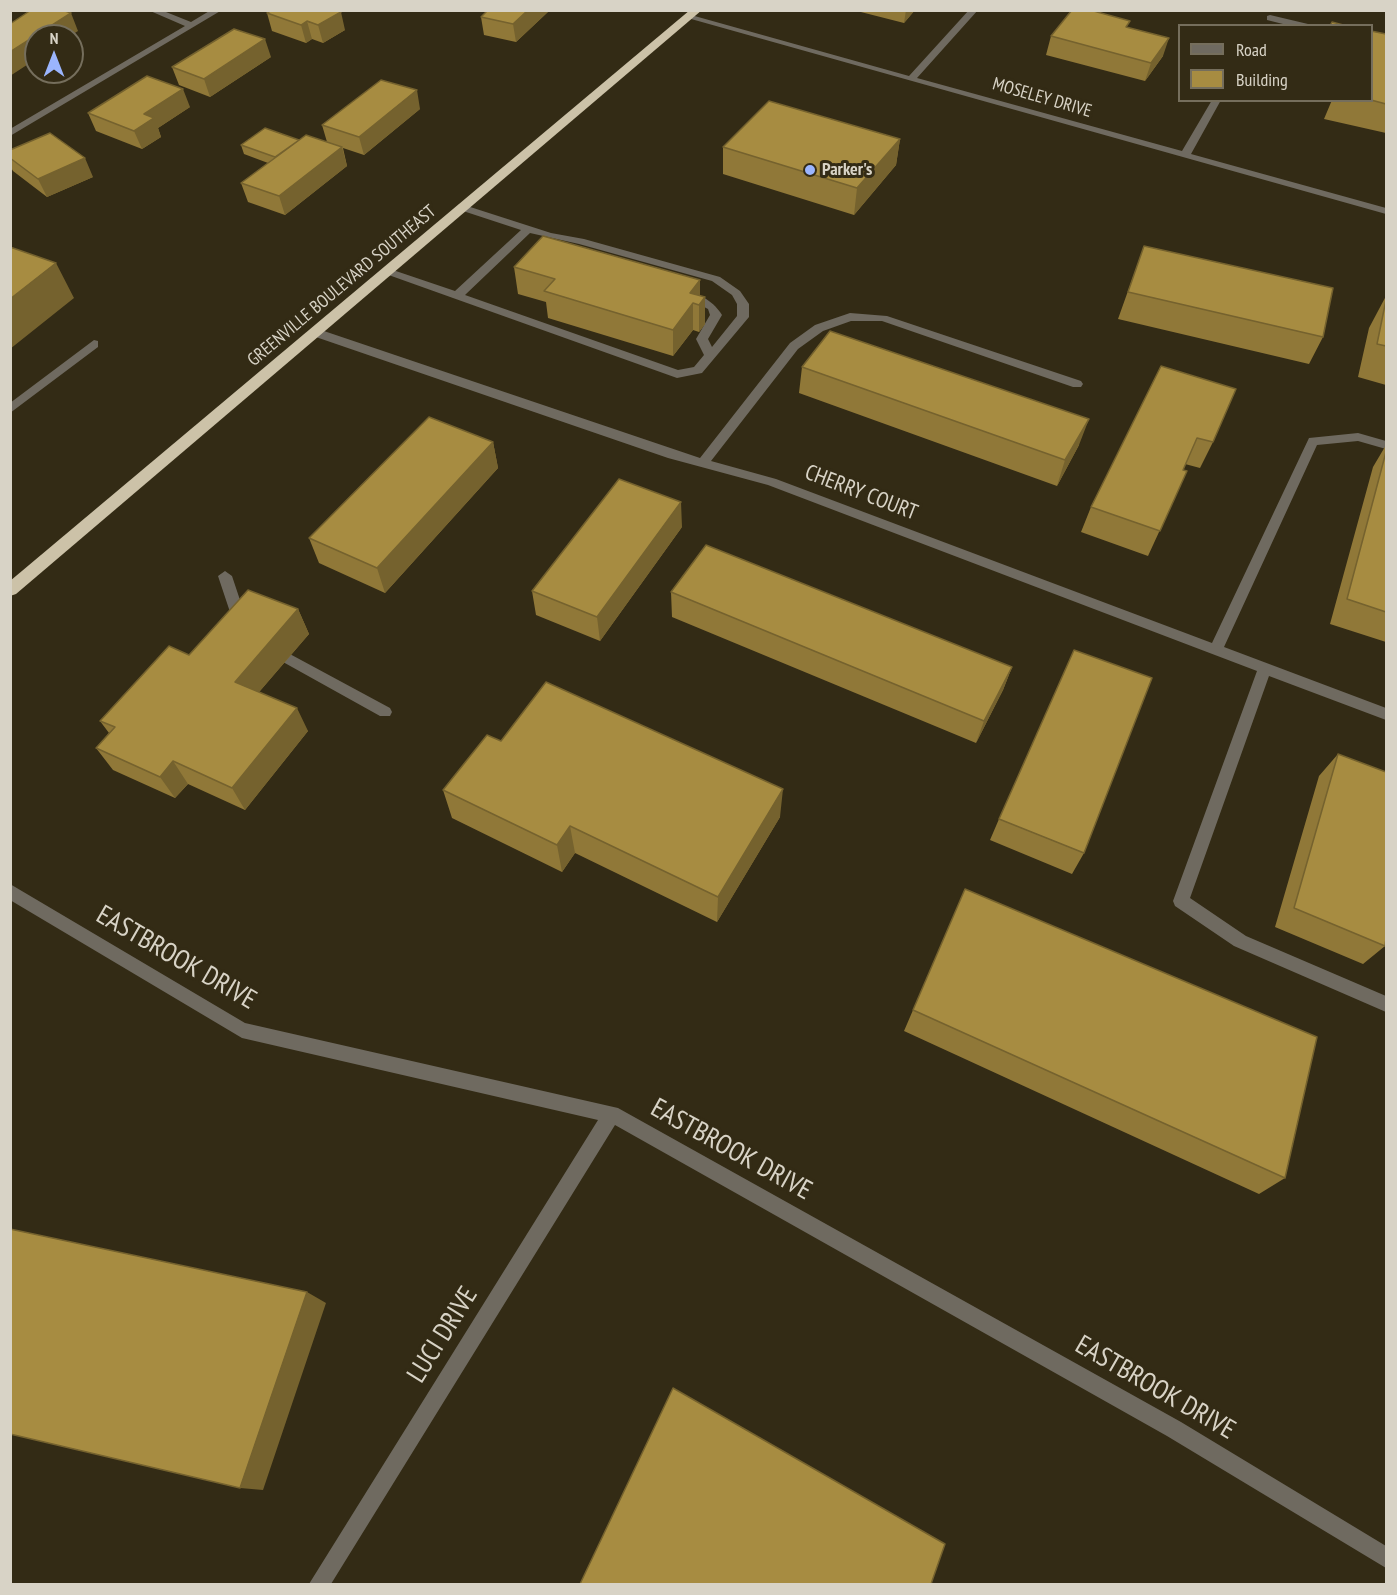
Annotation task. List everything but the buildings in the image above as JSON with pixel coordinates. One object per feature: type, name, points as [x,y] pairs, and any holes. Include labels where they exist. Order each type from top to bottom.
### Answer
[{"type":"highway","name":"GREENVILLE BOULEVARD SOUTHEAST","points":[[10,590],[693,14]]},
{"type":"street","points":[[152,10],[193,26]]},
{"type":"street","points":[[10,133],[218,10]]},
{"type":"street","points":[[911,79],[974,10]]},
{"type":"street","name":"MOSELEY DRIVE","points":[[693,14],[911,79],[1386,211]]},
{"type":"street","points":[[1270,18],[1296,24]]},
{"type":"street","points":[[1185,155],[1215,102]]},
{"type":"street","points":[[387,272],[677,374],[698,370],[742,317],[743,304],[736,293],[716,279],[580,241],[549,236],[464,208]]},
{"type":"street","points":[[457,297],[529,228]]},
{"type":"street","points":[[549,236],[566,253]]},
{"type":"street","points":[[674,289],[712,307],[716,315],[702,339],[710,356]]},
{"type":"street","points":[[702,464],[794,346],[819,328],[850,317],[883,318],[1077,384]]},
{"type":"street","name":"CHERRY COURT","points":[[314,332],[662,452],[772,482],[1386,714]]},
{"type":"street","points":[[10,409],[94,344]]},
{"type":"street","points":[[1216,649],[1313,441],[1358,437],[1386,445]]},
{"type":"street","points":[[225,576],[244,632]]},
{"type":"street","points":[[288,658],[385,712]]},
{"type":"street","points":[[1265,668],[1181,901],[1240,941],[1386,1004]]},
{"type":"street","name":"EASTBROOK DRIVE","points":[[10,891],[242,1030],[612,1114],[1174,1429],[1386,1558]]},
{"type":"street","name":"LUCI DRIVE","points":[[319,1584],[612,1114]]},
{"type":"place","name":"Parker's","points":[[810,170]]}]
